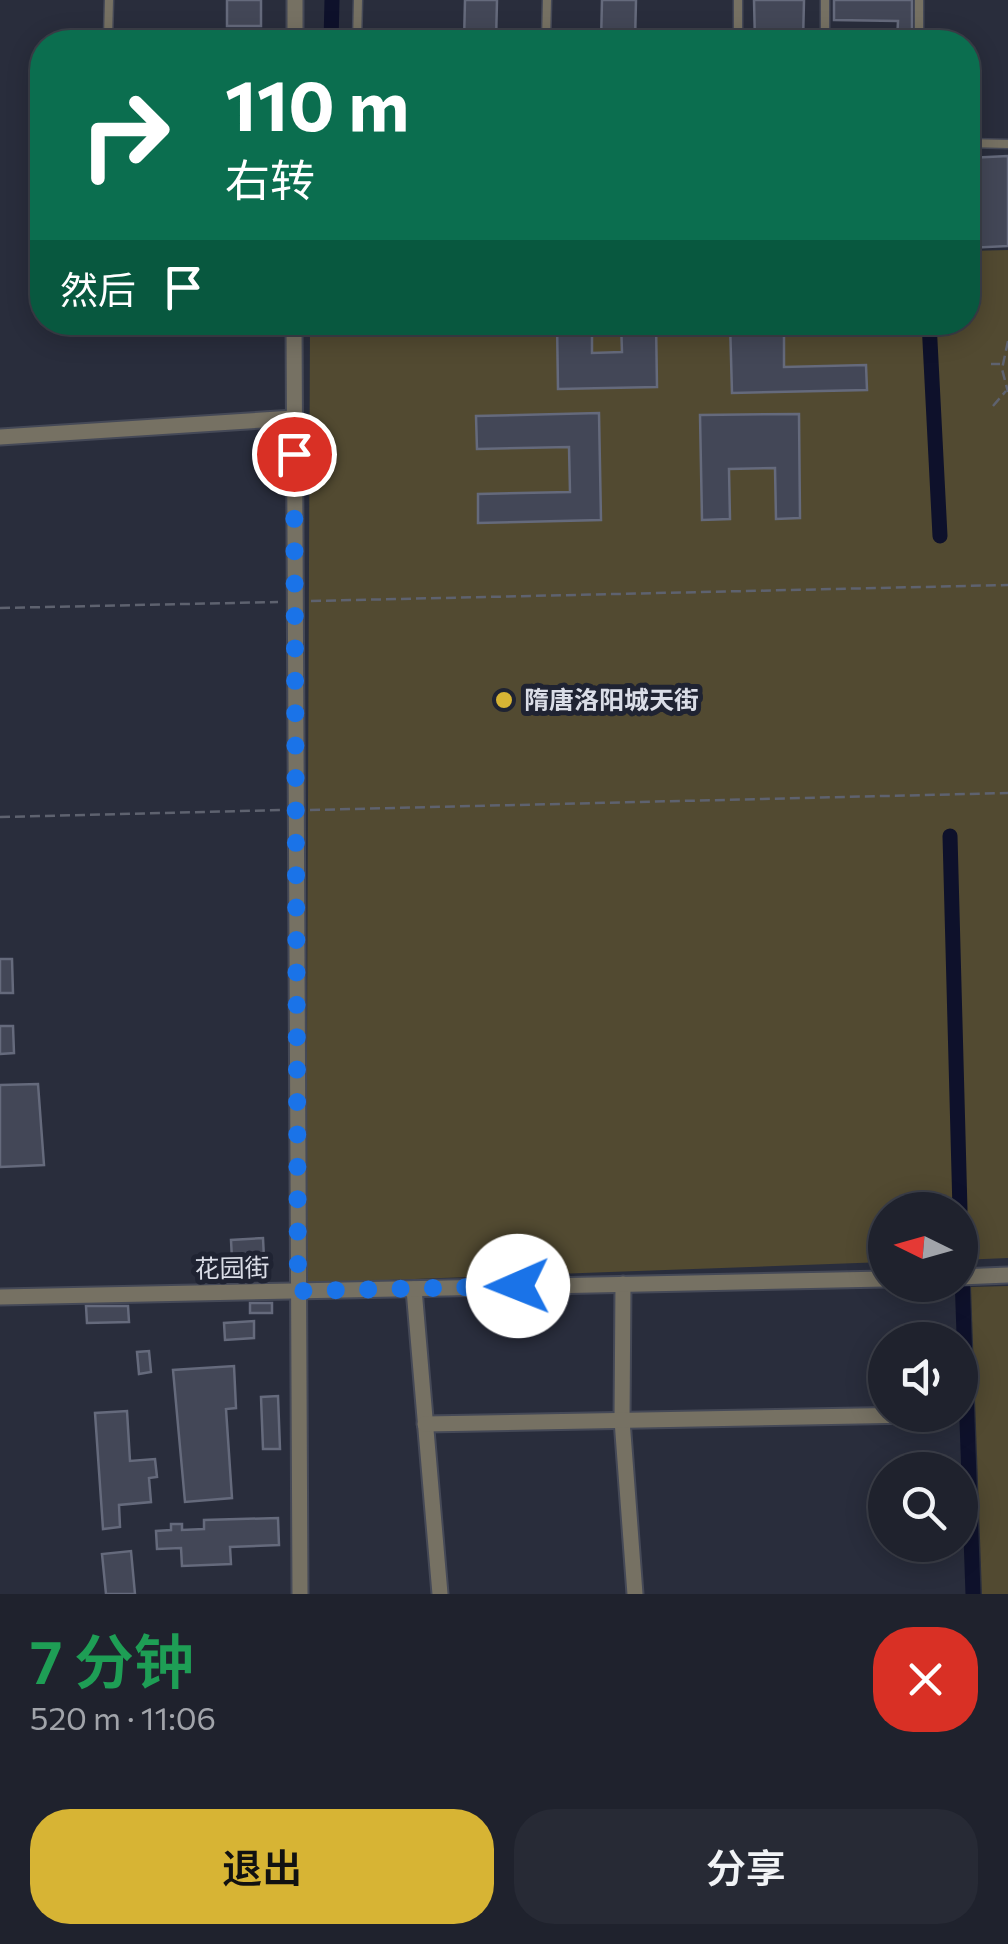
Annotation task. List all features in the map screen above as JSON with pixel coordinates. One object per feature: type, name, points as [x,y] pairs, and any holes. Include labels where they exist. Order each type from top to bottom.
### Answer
[{"type":"street","points":[[295,0],[295,30]]},
{"type":"street","points":[[294,335],[300,1594]]},
{"type":"street","points":[[0,436],[294,418]]},
{"type":"street","name":"花园街","points":[[0,1296],[868,1279]]},
{"type":"street","points":[[623,1284],[622,1420],[636,1594]]},
{"type":"street","points":[[414,1289],[440,1594]]},
{"type":"street","points":[[425,1424],[868,1416]]},
{"type":"lane","points":[[108,0],[108,30]]},
{"type":"lane","points":[[357,30],[358,0]]},
{"type":"lane","points":[[546,30],[547,0]]},
{"type":"lane","points":[[738,0],[738,30]]},
{"type":"lane","points":[[825,0],[825,30]]},
{"type":"lane","points":[[919,0],[919,30]]},
{"type":"lane","points":[[980,143],[1008,144]]},
{"type":"path","points":[[992,406],[1007,390],[1002,364],[1008,341]]},
{"type":"path","points":[[991,364],[1002,364]]},
{"type":"path","points":[[0,608],[1008,585]]},
{"type":"path","points":[[0,816],[1008,794]]},
{"type":"shaded area","points":[[1008,250],[1008,1258],[978,1259],[978,1192],[868,1192],[868,1263],[306,1283],[310,335],[980,335],[980,251]]},
{"type":"shaded area","points":[[1008,1286],[1008,1594],[982,1594],[976,1432],[978,1322],[972,1322],[972,1302],[978,1302],[978,1287]]},
{"type":"building","points":[[227,0],[261,0],[261,26],[227,26]]},
{"type":"building","points":[[465,0],[497,0],[496,30],[464,30]]},
{"type":"building","points":[[602,0],[636,0],[635,30],[601,30]]},
{"type":"building","points":[[754,0],[804,0],[803,30],[755,30]]},
{"type":"building","points":[[834,0],[912,0],[912,30],[898,30],[898,21],[834,20]]},
{"type":"building","points":[[1008,156],[1008,246],[980,247],[980,157]]},
{"type":"building","points":[[557,335],[592,335],[592,353],[622,352],[621,335],[656,335],[657,387],[558,389]]},
{"type":"building","points":[[730,335],[784,335],[784,367],[866,365],[867,390],[732,393]]},
{"type":"building","points":[[599,413],[601,520],[478,523],[478,494],[570,492],[569,447],[477,449],[476,416]]},
{"type":"building","points":[[799,414],[800,518],[776,519],[775,468],[729,469],[730,519],[702,520],[700,415]]},
{"type":"building","points":[[0,959],[12,959],[13,993],[0,993]]},
{"type":"building","points":[[0,1026],[13,1026],[14,1053],[0,1054]]},
{"type":"building","points":[[38,1084],[44,1165],[0,1167],[0,1085]]},
{"type":"building","points":[[263,1238],[264,1259],[232,1260],[231,1240]]},
{"type":"building","points":[[250,1303],[272,1303],[272,1313],[250,1313]]},
{"type":"building","points":[[86,1306],[128,1306],[129,1322],[87,1323]]},
{"type":"building","points":[[254,1321],[254,1338],[225,1340],[224,1323]]},
{"type":"building","points":[[149,1351],[151,1372],[139,1374],[137,1352]]},
{"type":"building","points":[[234,1366],[236,1408],[226,1409],[232,1498],[185,1502],[173,1370]]},
{"type":"building","points":[[278,1396],[280,1449],[263,1449],[261,1397]]},
{"type":"building","points":[[127,1411],[130,1461],[155,1459],[157,1477],[149,1478],[151,1502],[119,1505],[120,1527],[103,1529],[95,1413]]},
{"type":"building","points":[[278,1518],[279,1545],[230,1547],[231,1564],[182,1566],[181,1548],[157,1549],[156,1531],[171,1530],[171,1524],[182,1524],[182,1530],[204,1529],[204,1520]]},
{"type":"building","points":[[131,1551],[135,1594],[106,1594],[102,1554]]},
{"type":"waterway","points":[[331,30],[332,0]]},
{"type":"waterway","points":[[930,335],[940,536]]},
{"type":"waterway","points":[[950,836],[960,1192]]},
{"type":"waterway","points":[[963,1302],[973,1594]]},
{"type":"place","name":"隋唐洛阳城天街","points":[[504,700]]},
{"type":"route","points":[[294,454],[298,1291],[518,1286]]}]
